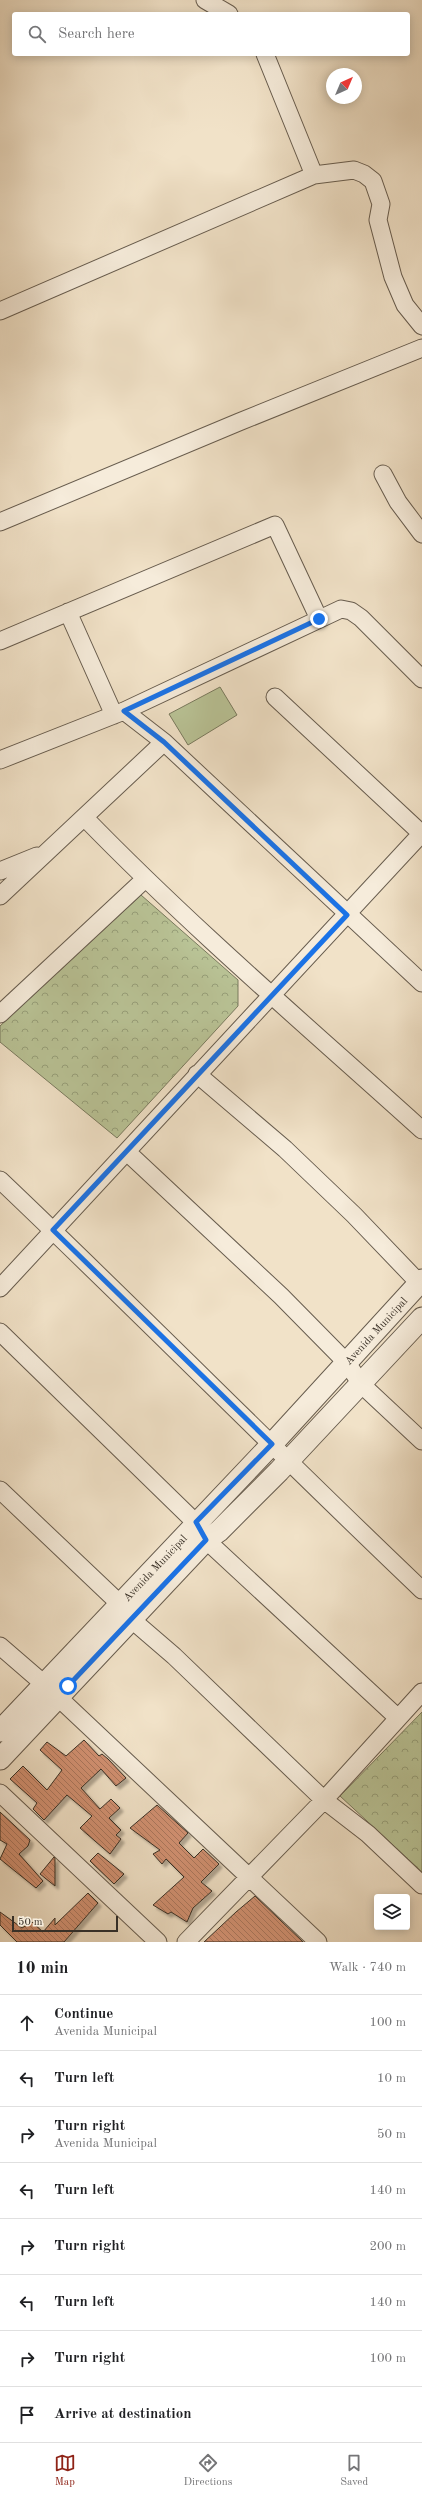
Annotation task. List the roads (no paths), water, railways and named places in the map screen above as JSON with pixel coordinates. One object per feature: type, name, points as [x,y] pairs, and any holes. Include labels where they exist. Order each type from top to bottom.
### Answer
[{"type":"street","points":[[205,0],[226,12]]},
{"type":"street","points":[[266,56],[314,175]]},
{"type":"street","points":[[0,311],[314,175],[354,170],[364,174],[373,181],[381,204],[378,220],[393,277],[405,305],[422,326]]},
{"type":"street","points":[[0,522],[246,419],[422,348]]},
{"type":"street","points":[[383,474],[398,502],[422,534]]},
{"type":"street","points":[[0,640],[275,525],[319,619]]},
{"type":"street","points":[[0,760],[119,713],[341,609],[351,611],[361,618],[422,679]]},
{"type":"street","points":[[68,612],[119,713],[164,742],[347,915],[422,983]]},
{"type":"street","points":[[0,1288],[197,1074],[422,834],[275,697]]},
{"type":"street","points":[[0,896],[85,818],[164,742]]},
{"type":"street","points":[[85,818],[145,879],[271,995],[422,1130]]},
{"type":"street","points":[[0,871],[48,851]]},
{"type":"street","points":[[0,1014],[145,879]]},
{"type":"street","points":[[197,1074],[285,1149],[354,1215],[421,1283]]},
{"type":"street","points":[[126,1152],[281,1296],[347,1363],[361,1384],[422,1441]]},
{"type":"street","points":[[0,1180],[422,1590]]},
{"type":"street","name":"Avenida Municipal","points":[[0,1759],[51,1690],[201,1531],[272,1444],[421,1283]]},
{"type":"street","name":"Avenida Municipal","points":[[201,1531],[218,1531],[288,1461],[422,1318]]},
{"type":"street","points":[[0,1332],[201,1531],[398,1718]]},
{"type":"street","points":[[0,1490],[324,1800],[368,1834],[422,1885]]},
{"type":"street","points":[[0,1646],[51,1690],[318,1942]]},
{"type":"street","name":"Avenida Municipal","points":[[0,1731],[51,1690]]},
{"type":"street","points":[[186,1942],[248,1876],[324,1800],[422,1692]]},
{"type":"street","points":[[0,1793],[158,1942]]}]
